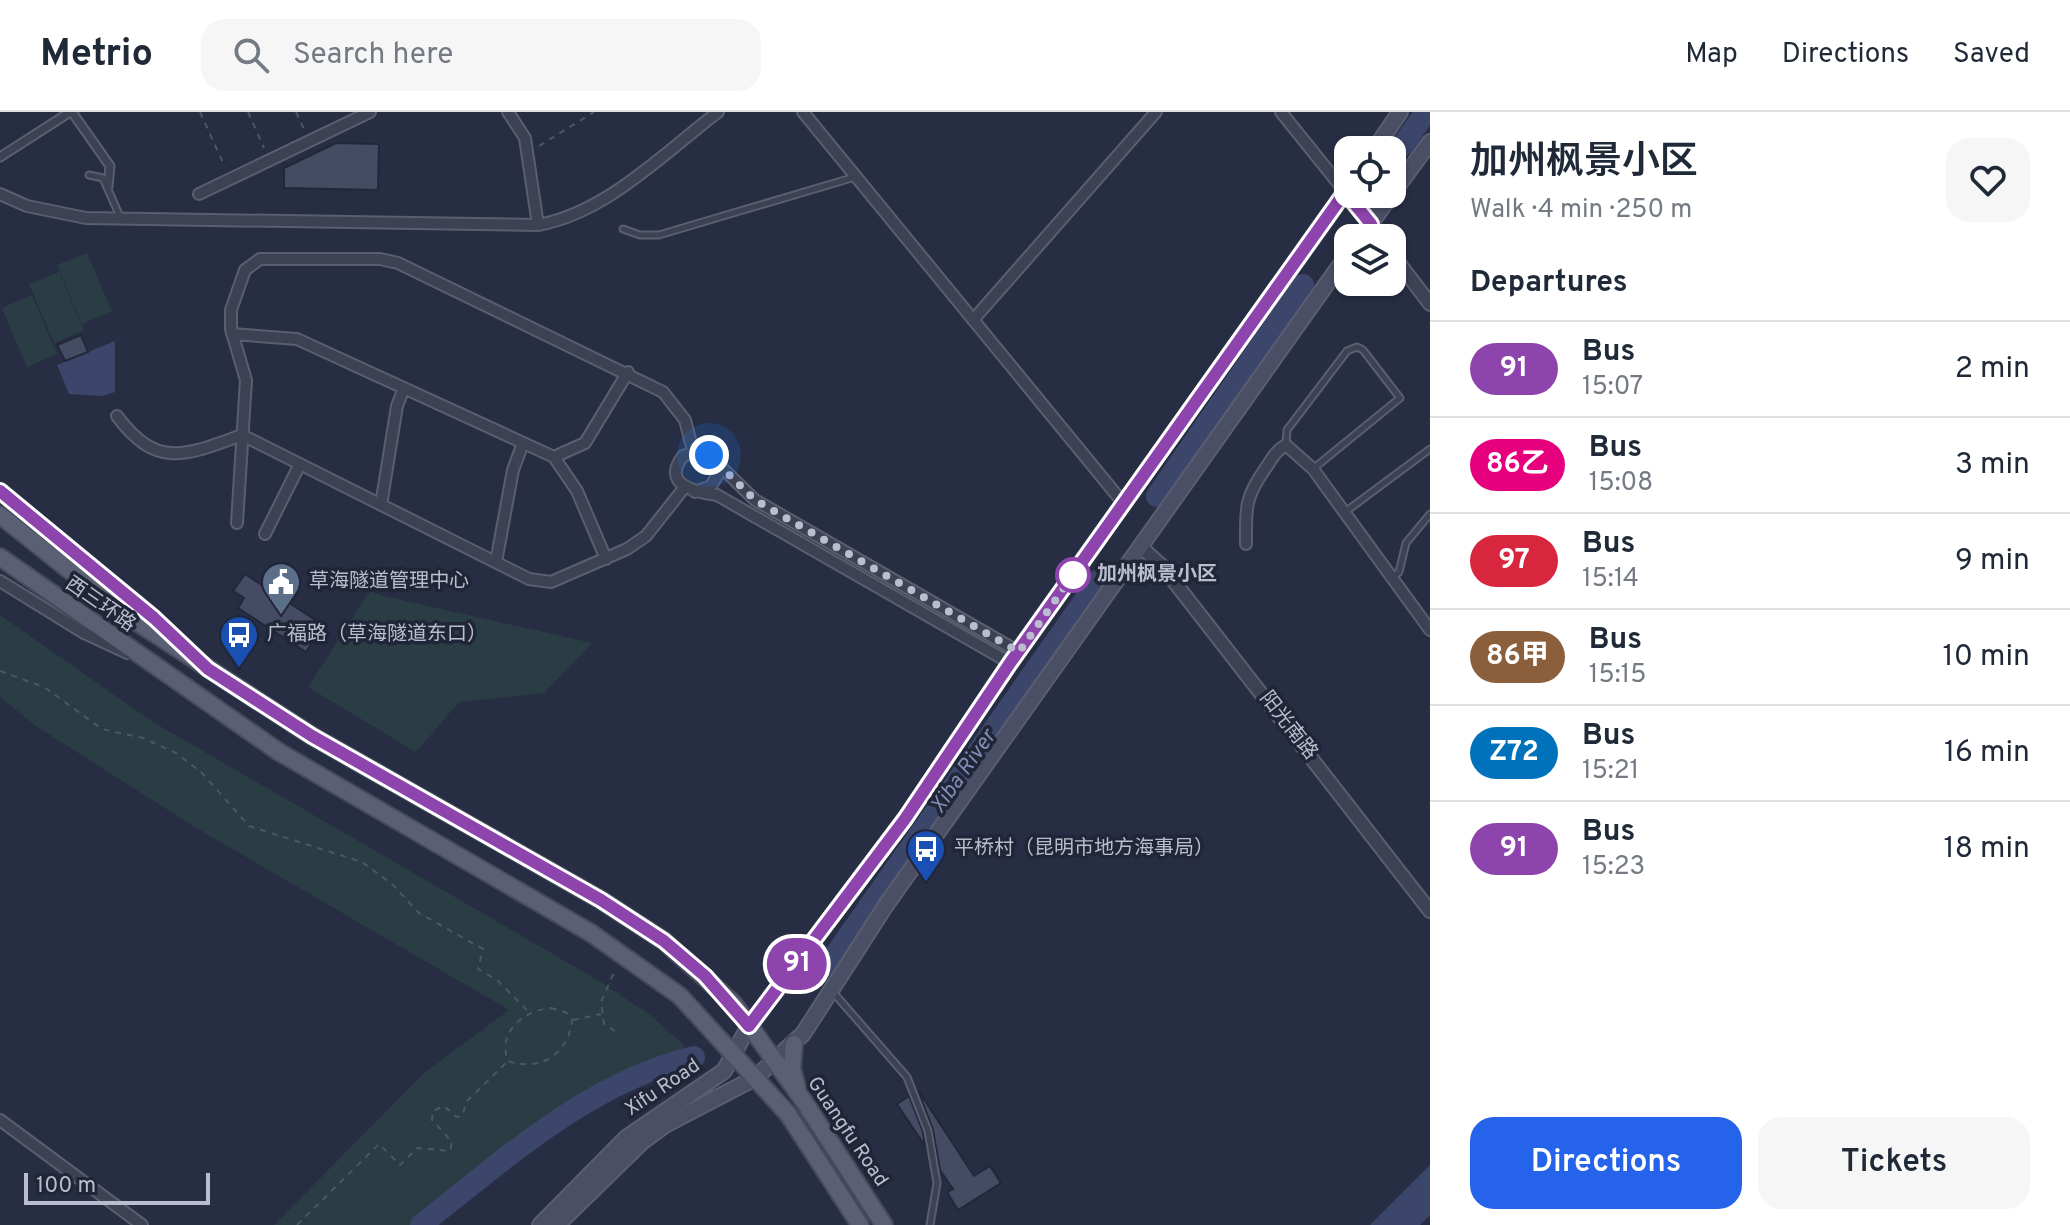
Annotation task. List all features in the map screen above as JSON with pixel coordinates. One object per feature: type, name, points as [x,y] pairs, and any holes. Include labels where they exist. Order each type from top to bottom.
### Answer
[{"type":"main road","points":[[1384,136],[1400,112]]},
{"type":"main road","points":[[1371,224],[1430,142]]},
{"type":"main road","name":"Xifu Road","points":[[540,1225],[626,1138],[724,1071],[749,1026],[905,819],[1015,657],[1334,207]]},
{"type":"main road","name":"Xifu Road","points":[[557,1225],[642,1142],[665,1125],[755,1078],[794,1044],[886,905],[1334,274]]},
{"type":"main road","name":"西三环路","points":[[0,515],[123,613],[312,736],[512,848],[664,941],[705,976],[775,1061]]},
{"type":"main road","name":"西三环路","points":[[0,557],[144,661],[279,752],[622,954],[680,996],[735,1056]]},
{"type":"main road","points":[[794,1044],[792,1068],[798,1093]]},
{"type":"main road","name":"Guangfu Road","points":[[735,1056],[788,1114],[860,1225]]},
{"type":"main road","name":"Guangfu Road","points":[[775,1061],[884,1225]]},
{"type":"street","points":[[0,157],[71,112],[110,166],[108,187]]},
{"type":"street","points":[[199,194],[370,112]]},
{"type":"street","points":[[508,112],[525,138],[538,225]]},
{"type":"street","points":[[0,194],[27,206],[86,218],[538,225],[559,221],[594,205],[718,112]]},
{"type":"street","points":[[803,112],[1124,504]]},
{"type":"street","points":[[973,320],[1156,112]]},
{"type":"street","points":[[1281,112],[1334,176]]},
{"type":"street","points":[[1359,208],[1371,224]]},
{"type":"street","points":[[237,523],[246,380],[232,334],[231,310],[245,270],[260,259],[380,259],[398,263],[628,372],[663,392],[685,420],[693,451]]},
{"type":"street","points":[[1406,272],[1430,304]]},
{"type":"street","points":[[232,334],[297,339],[554,457],[577,491],[606,559]]},
{"type":"street","points":[[554,457],[585,443],[628,372]]},
{"type":"street","points":[[381,505],[397,406],[404,388]]},
{"type":"street","points":[[117,416],[141,443],[157,452],[193,452],[242,435],[529,579],[551,582],[606,559],[646,536],[684,488]]},
{"type":"street","points":[[496,562],[513,470],[523,443]]},
{"type":"street","points":[[1246,544],[1246,506],[1251,486],[1277,450],[1286,445],[1313,469],[1430,630]]},
{"type":"street","points":[[693,451],[704,452],[755,500],[1015,657],[717,495],[684,488],[677,478],[677,466],[683,456],[693,451]]},
{"type":"street","points":[[695,492],[707,490],[715,482],[717,470],[713,459]]},
{"type":"street","points":[[265,534],[300,464]]},
{"type":"street","points":[[0,491],[154,618],[208,669]]},
{"type":"street","name":"阳光南路","points":[[1140,546],[1162,566],[1430,911]]},
{"type":"street","points":[[0,581],[84,633],[144,661]]},
{"type":"street","points":[[0,1120],[142,1225]]},
{"type":"lane","points":[[89,175],[103,178],[122,219]]},
{"type":"lane","points":[[623,229],[640,235],[659,235],[856,177]]},
{"type":"lane","points":[[1286,445],[1287,430],[1347,351],[1357,347],[1363,350],[1400,398],[1313,469]]},
{"type":"lane","points":[[1344,513],[1430,449]]},
{"type":"lane","points":[[1391,579],[1399,572],[1406,543],[1430,514]]},
{"type":"lane","points":[[831,990],[907,1077],[928,1131],[937,1183],[930,1225]]},
{"type":"path","points":[[200,112],[231,179]]},
{"type":"path","points":[[248,112],[270,160]]},
{"type":"path","points":[[296,112],[309,141]]},
{"type":"path","points":[[528,153],[594,112]]},
{"type":"path","points":[[0,671],[44,687],[102,729],[143,738],[176,753],[201,772],[249,826],[362,862],[392,884],[419,913],[483,949],[478,969],[497,980],[530,1013]]},
{"type":"path","points":[[615,1031],[604,1024],[601,1002],[622,954]]},
{"type":"path","points":[[508,1061],[505,1053],[508,1036],[518,1021],[530,1013],[560,1009],[572,1020]]},
{"type":"path","points":[[572,1020],[601,1014]]},
{"type":"path","points":[[508,1061],[535,1065],[551,1058],[568,1038],[572,1020]]},
{"type":"path","points":[[297,1225],[379,1144],[400,1165],[417,1148],[450,1151],[452,1142],[432,1120],[433,1111],[444,1106],[457,1117],[462,1116],[467,1101],[508,1061]]},
{"type":"shaded area","points":[[87,253],[112,311],[82,324],[57,265]]},
{"type":"shaded area","points":[[59,272],[84,330],[54,343],[29,284]]},
{"type":"shaded area","points":[[32,295],[57,354],[27,367],[2,308]]},
{"type":"shaded area","points":[[370,591],[592,643],[544,693],[459,702],[416,752],[308,687]]},
{"type":"shaded area","points":[[0,615],[153,722],[596,979],[649,1014],[684,1045],[686,1051],[604,1084],[548,1116],[411,1225],[274,1225],[424,1073],[509,1010],[193,826],[36,726],[0,697]]},
{"type":"water","points":[[115,341],[115,392],[102,396],[69,394],[57,365]]},
{"type":"water","points":[[1430,1165],[1430,1215],[1420,1225],[1370,1225]]},
{"type":"building","points":[[336,143],[379,144],[378,190],[284,188],[284,168]]},
{"type":"building","points":[[81,335],[88,352],[65,361],[57,345]]},
{"type":"building","name":"草海隧道管理中心","points":[[245,574],[323,625],[306,652],[238,608],[244,598],[233,591]]},
{"type":"building","points":[[918,1090],[974,1176],[990,1166],[1001,1183],[958,1210],[947,1192],[953,1189],[940,1170],[933,1130]]},
{"type":"building","points":[[909,1096],[923,1132],[925,1146],[897,1104]]},
{"type":"waterway","name":"Xiba River","points":[[1406,140],[1426,112]]},
{"type":"waterway","name":"Xiba River","points":[[1157,496],[1303,285]]},
{"type":"waterway","name":"Xiba River","points":[[828,965],[1099,580]]},
{"type":"waterway","name":"Xiba River","points":[[421,1225],[516,1150],[583,1104],[656,1069],[694,1057]]},
{"type":"bus line","name":"91","points":[[0,491],[154,618],[208,669],[312,736],[601,900],[664,941],[734,1004],[749,1026],[905,819],[1010,663],[1182,426],[1345,192],[1371,224]]},
{"type":"place","name":"加州枫景小区","points":[[1073,575]]},
{"type":"place","name":"草海隧道管理中心","points":[[281,616]]},
{"type":"place","name":"广福路（草海隧道东口）","points":[[239,669]]},
{"type":"place","name":"平桥村（昆明市地方海事局）","points":[[926,883]]},
{"type":"route","points":[[709,455],[732,482],[755,500],[1019,652],[1073,575]]}]
